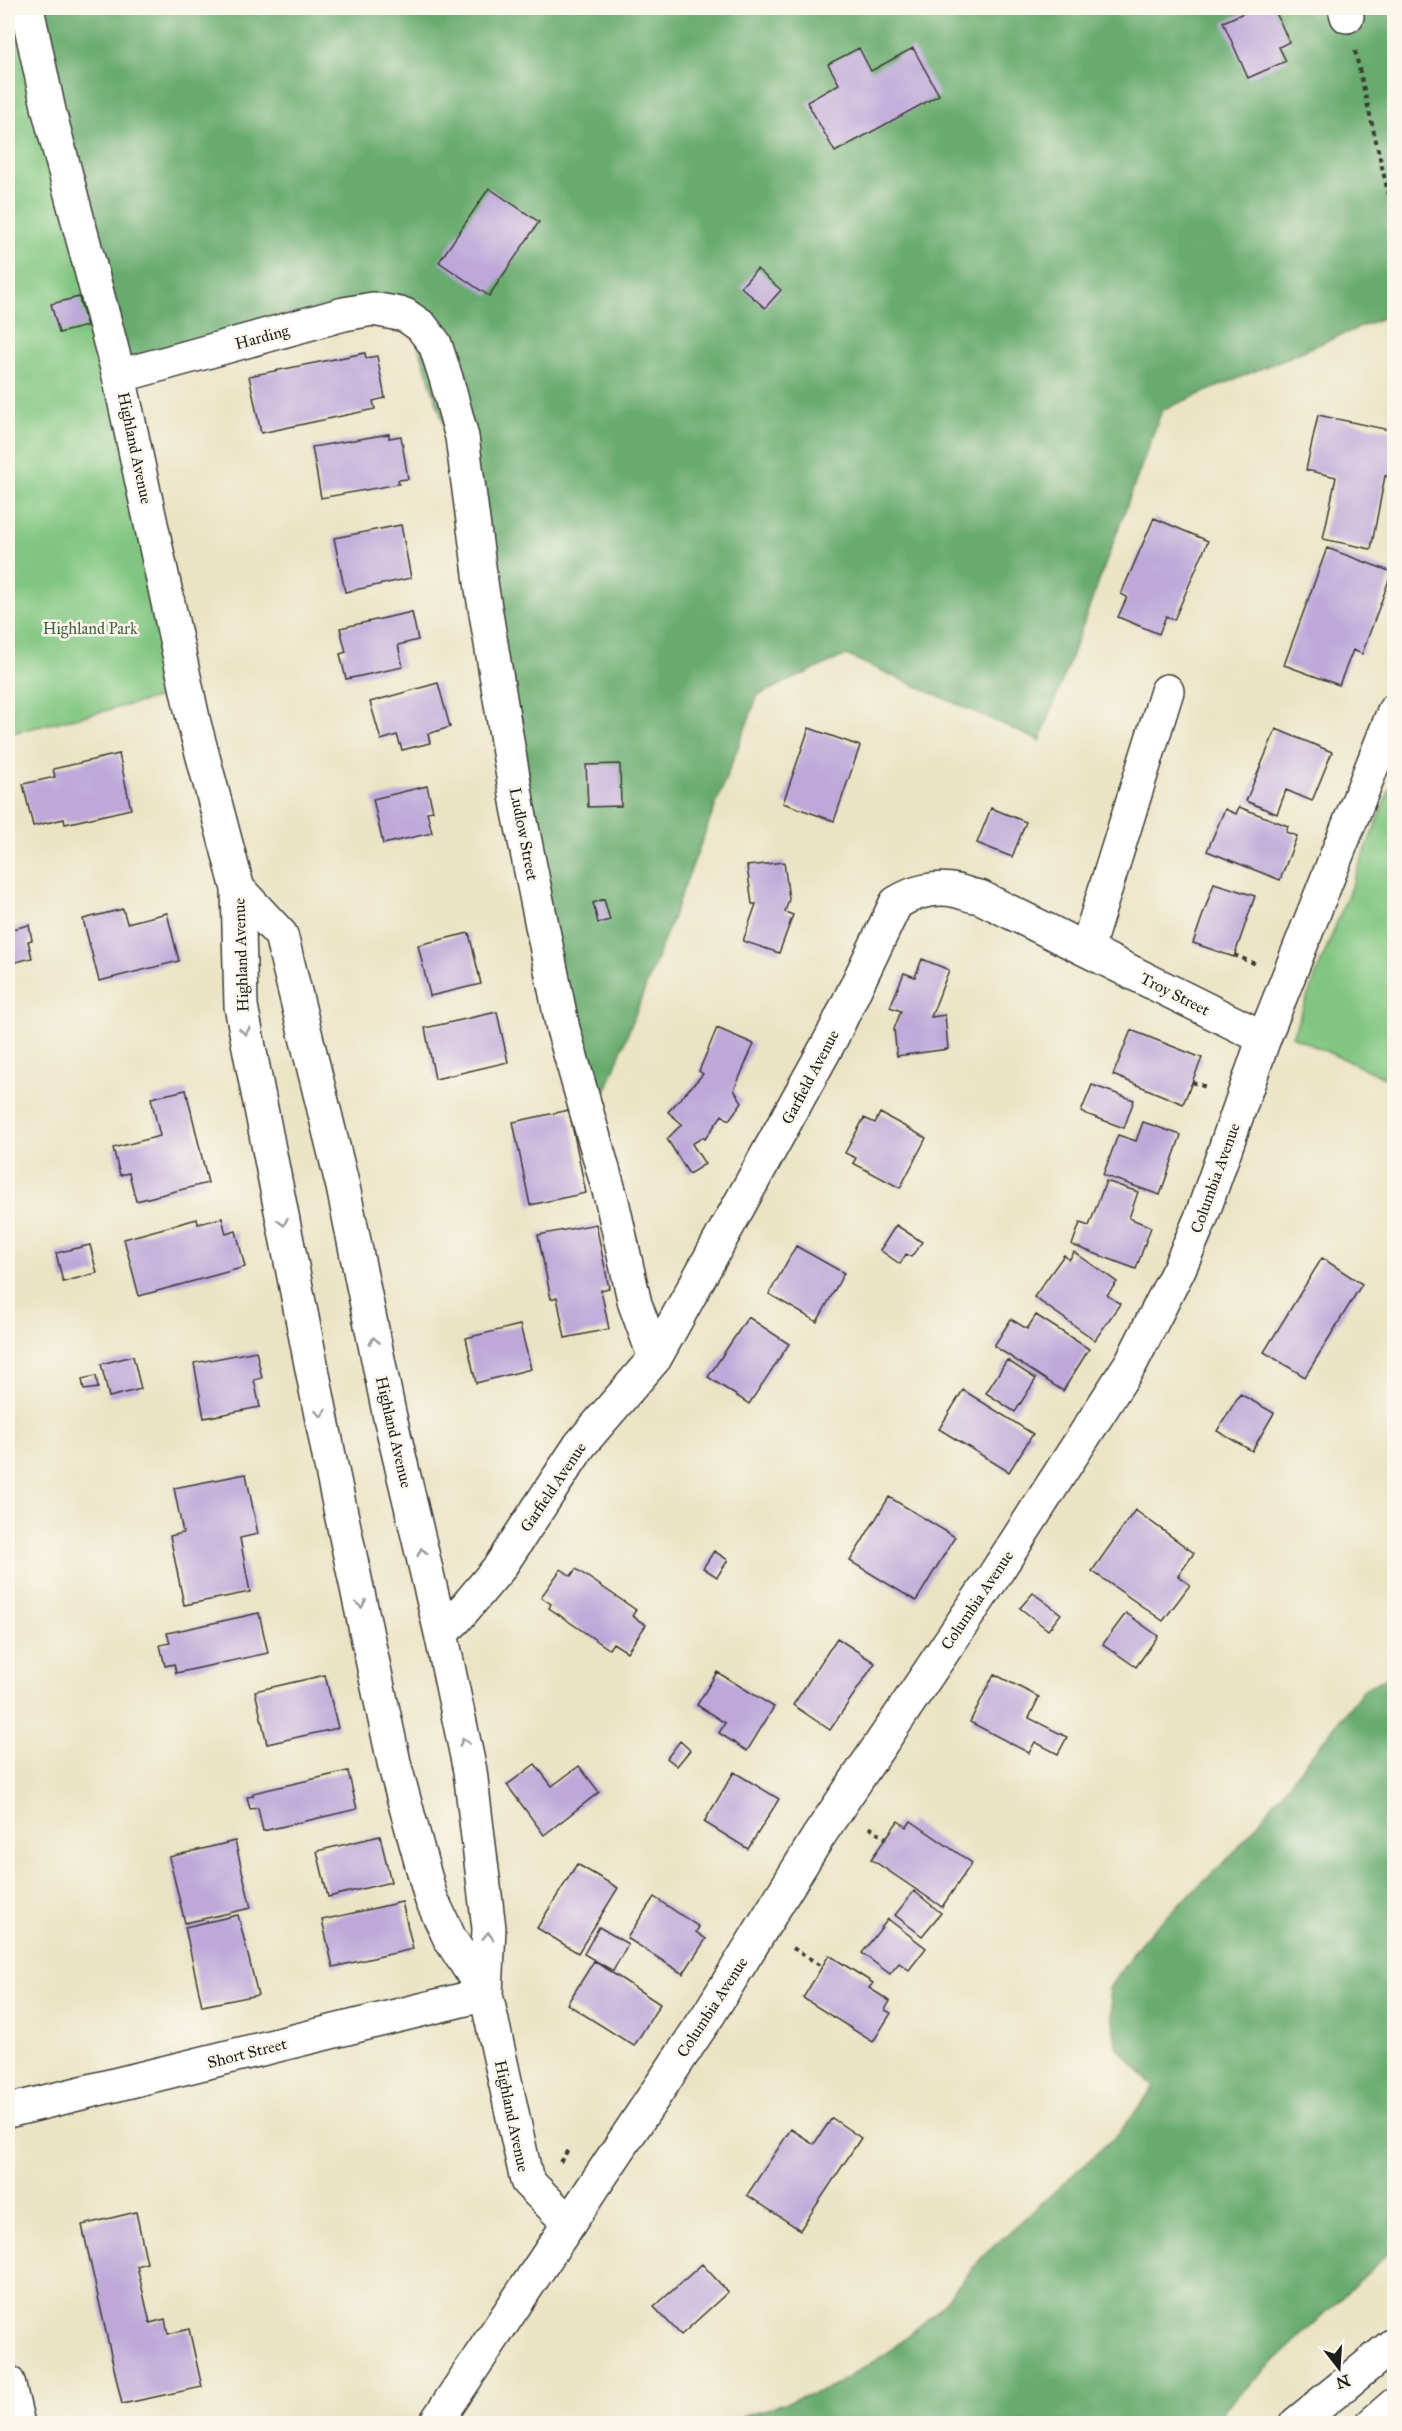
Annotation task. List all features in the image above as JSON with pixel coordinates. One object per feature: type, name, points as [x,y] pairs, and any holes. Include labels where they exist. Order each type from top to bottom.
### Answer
[{"type":"street","name":"Highland Avenue","points":[[27,8],[49,111],[119,376],[194,723],[238,889],[241,1006],[331,1466],[395,1767],[431,1898],[450,1939],[486,1994]]},
{"type":"street","name":"Harding","points":[[119,376],[344,314],[373,309],[405,315]]},
{"type":"street","name":"Ludlow Street","points":[[405,315],[421,326],[435,344],[462,437],[482,589],[518,807],[563,1029],[612,1202],[635,1304],[655,1358]]},
{"type":"street","points":[[1087,948],[1167,691]]},
{"type":"street","name":"Columbia Avenue","points":[[435,2424],[709,2014],[818,1837],[997,1571],[1131,1363],[1179,1269],[1201,1218],[1264,1038],[1395,711]]},
{"type":"street","name":"Highland Avenue","points":[[238,889],[281,935],[343,1187],[389,1413],[441,1633],[470,1771],[489,1928],[486,1994],[527,2181],[569,2223]]},
{"type":"street","name":"Garfield Avenue","points":[[441,1633],[499,1568],[580,1445],[655,1358],[832,1037],[897,903],[911,894],[932,890],[955,890],[980,897],[1087,948]]},
{"type":"street","name":"Troy Street","points":[[1087,948],[1264,1038]]},
{"type":"street","name":"Short Street","points":[[8,2111],[486,1994]]},
{"type":"street","points":[[1296,2424],[1395,2344]]},
{"type":"street","points":[[8,2382],[18,2424]]},
{"type":"street","points":[[1372,2424],[1395,2405]]},
{"type":"path","points":[[1346,12],[1386,184],[1395,211]]},
{"type":"path","points":[[1234,955],[1265,967]]},
{"type":"path","points":[[867,1825],[886,1838]]},
{"type":"path","points":[[789,1946],[823,1967]]},
{"type":"green space","name":"Highland Park","points":[[8,8],[28,8],[187,691],[8,734]]},
{"type":"green space","points":[[27,8],[1394,8],[1394,313],[1162,410],[1040,741],[846,655],[758,695],[590,1132],[468,499],[407,310],[119,376]]},
{"type":"green space","points":[[1394,778],[1394,1082],[1292,1036]]},
{"type":"green space","points":[[1394,1673],[1394,2248],[1226,2407],[1215,2423],[725,2423],[832,2387],[886,2354],[937,2311],[984,2255],[1118,2134],[1154,2087],[1116,2046],[1109,1988],[1144,1938],[1234,1853],[1364,1689]]},
{"type":"building","points":[[1255,8],[1274,8],[1289,42],[1279,47],[1286,61],[1248,78],[1223,22]]},
{"type":"building","points":[[859,48],[871,71],[913,48],[939,95],[835,152],[807,102],[839,84],[828,64]]},
{"type":"building","points":[[489,188],[539,222],[489,296],[439,262]]},
{"type":"building","points":[[757,269],[781,290],[765,308],[741,287]]},
{"type":"building","points":[[79,297],[87,326],[59,333],[51,304]]},
{"type":"building","points":[[365,353],[366,358],[377,356],[385,398],[373,401],[375,409],[261,433],[249,376]]},
{"type":"building","points":[[1318,415],[1394,431],[1394,478],[1385,476],[1371,549],[1323,539],[1336,477],[1306,470]]},
{"type":"building","points":[[389,434],[389,438],[401,436],[408,479],[398,480],[399,484],[321,498],[312,447]]},
{"type":"building","points":[[1154,518],[1208,541],[1174,620],[1166,616],[1159,634],[1118,617],[1127,597],[1121,594]]},
{"type":"building","points":[[401,525],[411,578],[345,592],[334,538]]},
{"type":"building","points":[[1327,548],[1392,572],[1362,654],[1353,650],[1339,685],[1284,665]]},
{"type":"building","points":[[412,612],[418,640],[398,645],[403,667],[346,679],[340,654],[346,652],[340,628]]},
{"type":"building","points":[[438,683],[450,727],[428,734],[430,743],[402,750],[397,735],[381,740],[370,702]]},
{"type":"building","points":[[809,728],[860,746],[834,821],[783,803]]},
{"type":"building","points":[[1276,729],[1332,752],[1312,801],[1286,790],[1277,814],[1246,801]]},
{"type":"building","points":[[119,754],[131,809],[65,824],[64,819],[33,826],[23,784],[55,777],[53,769]]},
{"type":"building","points":[[620,764],[621,806],[588,807],[586,765]]},
{"type":"building","points":[[427,786],[433,811],[427,812],[432,833],[383,844],[373,799]]},
{"type":"building","points":[[1239,807],[1288,826],[1286,832],[1297,836],[1280,880],[1207,851],[1225,809],[1236,814]]},
{"type":"building","points":[[991,808],[1026,822],[1012,857],[977,843]]},
{"type":"building","points":[[784,862],[789,899],[785,912],[793,915],[779,953],[743,941],[756,904],[752,904],[747,866]]},
{"type":"building","points":[[1214,883],[1255,896],[1234,957],[1193,943]]},
{"type":"building","points":[[604,899],[610,920],[598,923],[593,903]]},
{"type":"building","points":[[123,909],[127,923],[167,913],[179,961],[99,981],[83,919]]},
{"type":"building","points":[[29,925],[32,940],[28,941],[32,958],[8,964],[8,930]]},
{"type":"building","points":[[469,933],[481,984],[430,996],[418,945]]},
{"type":"building","points":[[922,959],[949,970],[931,1017],[945,1015],[948,1049],[897,1056],[894,1029],[901,1011],[890,1007],[904,973],[915,977]]},
{"type":"building","points":[[497,1012],[508,1062],[435,1079],[425,1028]]},
{"type":"building","points":[[717,1028],[754,1044],[734,1090],[742,1102],[729,1120],[722,1115],[705,1139],[703,1137],[692,1144],[705,1164],[689,1174],[667,1139],[682,1124],[668,1112],[703,1074],[699,1071]]},
{"type":"building","points":[[1131,1030],[1202,1058],[1183,1104],[1113,1075]]},
{"type":"building","points":[[1092,1085],[1134,1100],[1124,1128],[1081,1112]]},
{"type":"building","points":[[186,1090],[208,1183],[136,1201],[129,1173],[120,1175],[113,1148],[160,1136],[151,1098]]},
{"type":"building","points":[[569,1110],[586,1193],[530,1205],[513,1122]]},
{"type":"building","points":[[880,1113],[926,1138],[900,1188],[853,1163],[856,1158],[845,1153],[864,1118],[875,1123]]},
{"type":"building","points":[[1143,1122],[1181,1135],[1160,1195],[1103,1175],[1118,1135],[1136,1141]]},
{"type":"building","points":[[1106,1181],[1138,1192],[1129,1218],[1151,1227],[1136,1269],[1072,1245],[1080,1223],[1089,1226]]},
{"type":"building","points":[[222,1218],[226,1234],[236,1231],[245,1267],[139,1296],[124,1239],[197,1219],[198,1224]]},
{"type":"building","points":[[596,1224],[609,1288],[601,1290],[609,1329],[565,1338],[557,1297],[551,1299],[538,1235]]},
{"type":"building","points":[[896,1225],[922,1242],[911,1257],[906,1254],[900,1264],[880,1250]]},
{"type":"building","points":[[90,1245],[97,1273],[63,1282],[56,1253]]},
{"type":"building","points":[[796,1246],[844,1273],[817,1322],[769,1294]]},
{"type":"building","points":[[1074,1252],[1117,1282],[1107,1295],[1120,1304],[1095,1340],[1034,1297],[1064,1255],[1069,1260]]},
{"type":"building","points":[[1322,1258],[1362,1284],[1305,1377],[1264,1352]]},
{"type":"building","points":[[1036,1315],[1089,1349],[1063,1391],[994,1346],[1011,1319],[1027,1329]]},
{"type":"building","points":[[748,1317],[789,1344],[749,1404],[708,1377]]},
{"type":"building","points":[[520,1325],[531,1369],[476,1383],[466,1338]]},
{"type":"building","points":[[256,1351],[262,1378],[254,1380],[260,1407],[204,1418],[194,1363]]},
{"type":"building","points":[[133,1356],[141,1389],[109,1397],[101,1364]]},
{"type":"building","points":[[1007,1360],[1036,1379],[1015,1412],[986,1393]]},
{"type":"building","points":[[96,1376],[98,1388],[84,1390],[82,1379]]},
{"type":"building","points":[[963,1390],[1033,1434],[1009,1472],[939,1429]]},
{"type":"building","points":[[1240,1394],[1274,1413],[1252,1451],[1217,1431]]},
{"type":"building","points":[[246,1474],[258,1534],[240,1538],[250,1592],[184,1605],[170,1536],[183,1533],[174,1488]]},
{"type":"building","points":[[889,1497],[955,1537],[916,1601],[850,1561]]},
{"type":"building","points":[[1135,1510],[1194,1553],[1178,1576],[1190,1585],[1163,1621],[1092,1571]]},
{"type":"building","points":[[714,1551],[728,1560],[717,1577],[703,1568]]},
{"type":"building","points":[[561,1569],[571,1576],[576,1569],[636,1610],[632,1616],[646,1625],[627,1652],[613,1643],[609,1649],[549,1608],[551,1604],[541,1597]]},
{"type":"building","points":[[1033,1593],[1061,1614],[1048,1630],[1020,1608]]},
{"type":"building","points":[[259,1613],[268,1653],[176,1673],[174,1664],[165,1666],[160,1645],[170,1643],[167,1633]]},
{"type":"building","points":[[1126,1613],[1158,1636],[1136,1667],[1103,1644]]},
{"type":"building","points":[[837,1638],[875,1663],[830,1730],[793,1705]]},
{"type":"building","points":[[717,1672],[774,1707],[747,1751],[719,1733],[725,1723],[697,1705]]},
{"type":"building","points":[[994,1674],[1039,1697],[1029,1718],[1067,1737],[1058,1754],[1035,1742],[1029,1753],[970,1722]]},
{"type":"building","points":[[325,1675],[338,1728],[267,1744],[255,1691]]},
{"type":"building","points":[[680,1741],[690,1750],[677,1766],[667,1758]]},
{"type":"building","points":[[535,1764],[552,1786],[579,1766],[599,1792],[544,1835],[507,1785]]},
{"type":"building","points":[[348,1771],[357,1809],[263,1831],[258,1808],[250,1809],[247,1797],[253,1796],[253,1793]]},
{"type":"building","points":[[734,1772],[779,1799],[748,1849],[704,1822]]},
{"type":"building","points":[[898,1821],[907,1827],[911,1821],[972,1863],[942,1907],[871,1859]]},
{"type":"building","points":[[380,1836],[391,1882],[328,1897],[317,1851]]},
{"type":"building","points":[[235,1841],[251,1908],[185,1923],[169,1857]]},
{"type":"building","points":[[577,1864],[618,1888],[578,1953],[537,1928]]},
{"type":"building","points":[[914,1891],[941,1913],[922,1936],[895,1915]]},
{"type":"building","points":[[654,1897],[699,1927],[696,1932],[706,1939],[683,1974],[627,1938]]},
{"type":"building","points":[[402,1902],[413,1949],[333,1967],[322,1920]]},
{"type":"building","points":[[238,1915],[258,1995],[202,2006],[185,1927]]},
{"type":"building","points":[[888,1919],[926,1948],[909,1970],[899,1963],[890,1974],[862,1953]]},
{"type":"building","points":[[599,1927],[628,1944],[613,1971],[584,1954]]},
{"type":"building","points":[[829,1955],[873,1983],[869,1988],[890,2001],[885,2010],[891,2013],[873,2042],[803,1998]]},
{"type":"building","points":[[594,1961],[660,2004],[634,2046],[567,2004]]},
{"type":"building","points":[[832,2118],[861,2138],[800,2230],[747,2195],[791,2129],[814,2144]]},
{"type":"building","points":[[136,2212],[147,2263],[137,2266],[150,2323],[165,2319],[168,2334],[189,2329],[202,2387],[122,2404],[82,2225]]},
{"type":"building","points":[[702,2264],[728,2292],[681,2335],[654,2307]]}]
